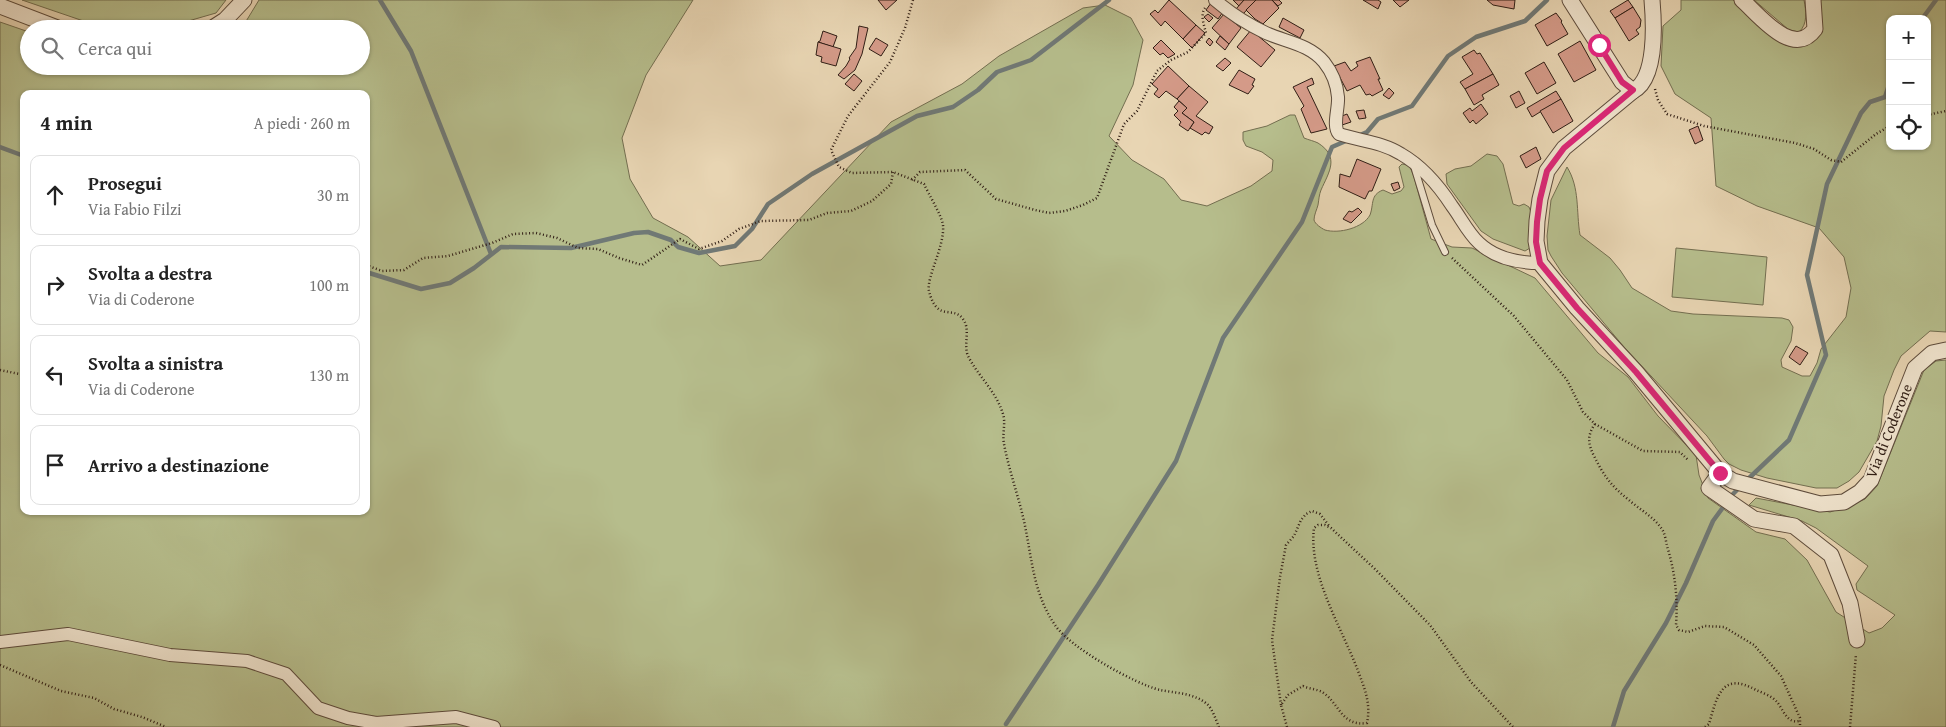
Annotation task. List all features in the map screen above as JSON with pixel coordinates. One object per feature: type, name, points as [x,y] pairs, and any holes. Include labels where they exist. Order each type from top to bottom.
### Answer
[{"type":"street","points":[[226,20],[244,0]]},
{"type":"street","points":[[1570,0],[1622,82],[1633,90]]},
{"type":"street","points":[[1210,3],[1281,39],[1296,43],[1312,51],[1322,60],[1335,84],[1338,106],[1336,129],[1339,134],[1387,146],[1413,163],[1431,178],[1479,243],[1492,252],[1524,263],[1540,263],[1536,242],[1537,222],[1547,171],[1564,148],[1633,90],[1641,86],[1652,52],[1652,0]]},
{"type":"street","points":[[1742,0],[1782,36],[1798,40],[1811,34],[1815,29],[1813,0]]},
{"type":"street","points":[[0,6],[37,20]]},
{"type":"street","name":"Via di Coderone","points":[[1540,263],[1577,308],[1648,386],[1720,473],[1733,481],[1820,504],[1844,502],[1860,492],[1871,480],[1915,368],[1932,353],[1946,350]]},
{"type":"street","points":[[1720,473],[1708,488],[1754,519],[1794,526],[1831,555],[1850,603],[1857,640]]},
{"type":"street","points":[[0,642],[68,634],[170,655],[247,661],[286,674],[318,708],[348,718],[376,723],[456,717],[494,727]]},
{"type":"lane","points":[[1413,163],[1432,224],[1445,252]]},
{"type":"path","points":[[913,0],[905,28],[890,62],[848,116],[831,150],[839,167],[852,173],[892,172],[924,184],[943,224],[943,240],[928,289],[933,304],[944,313],[956,313],[963,319],[967,330],[965,340],[968,355],[992,391],[1004,416],[1004,442],[1024,523],[1033,575],[1040,598],[1055,626],[1069,641],[1084,652],[1130,676],[1159,690],[1176,691],[1208,704],[1219,727]]},
{"type":"path","points":[[912,180],[920,172],[965,170],[996,199],[1049,213],[1083,206],[1097,198],[1124,124],[1137,110],[1157,71],[1171,60],[1188,52],[1206,33],[1202,11],[1210,3]]},
{"type":"path","points":[[1645,78],[1651,80],[1658,100],[1668,114],[1704,126],[1795,143],[1814,149],[1831,160],[1842,162],[1876,134],[1886,128]]},
{"type":"path","points":[[1931,114],[1946,111]]},
{"type":"path","points":[[370,267],[382,271],[404,270],[423,258],[448,256],[492,243],[513,234],[536,233],[558,238],[578,248],[598,249],[642,265],[680,239],[699,249],[722,242],[739,229],[761,222],[809,220],[827,213],[851,211],[872,200],[891,184],[892,172]]},
{"type":"path","points":[[1445,252],[1514,316],[1567,380],[1583,412],[1595,424],[1643,451],[1680,452],[1692,463]]},
{"type":"path","points":[[0,370],[20,373]]},
{"type":"path","points":[[1595,424],[1590,432],[1590,447],[1604,477],[1663,530],[1672,562],[1676,591],[1676,625],[1679,630],[1688,632],[1706,626],[1724,627],[1754,646],[1781,676],[1800,718],[1800,727]]},
{"type":"path","points":[[1287,727],[1281,705],[1272,640],[1286,545],[1298,529],[1301,520],[1312,511],[1320,514],[1331,528],[1430,625],[1471,682],[1513,727]]},
{"type":"path","points":[[1281,705],[1288,695],[1303,686],[1310,690],[1321,691],[1349,724],[1355,726],[1367,723],[1369,713],[1367,694],[1324,591],[1316,559],[1313,536],[1314,528],[1318,525],[1325,525],[1331,528]]},
{"type":"path","points":[[1849,727],[1857,640]]},
{"type":"path","points":[[0,666],[61,691],[94,698],[114,709],[142,717],[166,727]]},
{"type":"path","points":[[1705,727],[1709,724],[1718,695],[1726,685],[1737,682],[1748,685],[1776,700],[1789,719],[1794,722],[1799,721]]},
{"type":"green space","points":[[22,0],[226,0],[216,13],[192,20],[81,20]]},
{"type":"green space","points":[[259,0],[693,0],[646,75],[622,138],[630,179],[653,218],[688,237],[720,266],[761,260],[891,122],[962,84],[999,56],[1083,8],[1105,5],[1131,18],[1143,40],[1133,85],[1109,136],[1132,160],[1164,179],[1181,200],[1207,206],[1251,186],[1272,171],[1273,160],[1262,152],[1246,146],[1243,140],[1243,132],[1267,126],[1290,115],[1295,115],[1304,138],[1318,143],[1325,148],[1331,159],[1327,177],[1320,192],[1314,220],[1325,230],[1331,231],[1350,229],[1367,220],[1374,197],[1379,192],[1383,190],[1392,194],[1401,191],[1404,187],[1399,167],[1402,164],[1407,165],[1414,177],[1431,239],[1452,247],[1472,248],[1535,278],[1598,353],[1628,377],[1658,416],[1696,455],[1699,475],[1708,498],[1756,532],[1785,539],[1807,560],[1836,612],[1869,633],[1882,628],[1895,615],[1857,590],[1856,584],[1868,566],[1816,528],[1802,521],[1749,505],[1756,498],[1830,512],[1865,499],[1877,486],[1924,370],[1936,361],[1946,360],[1946,727],[0,727],[0,22],[20,29],[20,75],[370,75],[370,20],[247,20]]},
{"type":"green space","points":[[1681,0],[1733,0],[1785,45],[1796,47],[1813,42],[1818,35],[1818,0],[1946,0],[1946,332],[1930,331],[1901,356],[1884,396],[1881,426],[1877,441],[1859,472],[1837,488],[1816,488],[1767,478],[1729,464],[1707,436],[1624,347],[1562,273],[1548,250],[1547,236],[1551,200],[1567,167],[1576,191],[1580,235],[1610,258],[1632,288],[1671,311],[1789,320],[1793,327],[1791,341],[1781,360],[1782,367],[1802,376],[1810,376],[1817,363],[1821,349],[1846,317],[1851,288],[1844,257],[1819,228],[1757,206],[1716,186],[1711,118],[1675,94],[1661,66],[1663,26],[1681,10]]},
{"type":"green space","points":[[1754,0],[1804,0],[1806,17],[1802,29],[1799,32],[1789,30]]},
{"type":"green space","points":[[1487,154],[1497,156],[1503,164],[1513,204],[1519,206],[1524,204],[1529,207],[1533,217],[1530,248],[1525,251],[1493,239],[1481,231],[1447,184],[1446,174],[1455,169],[1471,166]]},
{"type":"green space","points":[[1676,248],[1767,257],[1763,305],[1672,297]]},
{"type":"building","points":[[878,0],[897,0],[886,10]]},
{"type":"building","points":[[1169,0],[1196,25],[1183,39],[1165,21],[1161,26],[1150,14],[1155,10],[1158,13]]},
{"type":"building","points":[[1233,0],[1244,0],[1239,6]]},
{"type":"building","points":[[1244,0],[1256,0],[1243,14],[1236,9]]},
{"type":"building","points":[[1256,0],[1272,0],[1279,8],[1263,24],[1246,10]]},
{"type":"building","points":[[1272,0],[1279,0],[1282,3],[1278,6]]},
{"type":"building","points":[[1363,0],[1378,0],[1381,2],[1378,9]]},
{"type":"building","points":[[1393,0],[1409,0],[1400,7]]},
{"type":"building","points":[[1487,0],[1515,0],[1514,9],[1493,5]]},
{"type":"building","points":[[1628,0],[1633,7],[1615,18],[1610,11]]},
{"type":"building","points":[[1211,3],[1223,12],[1218,19],[1206,10]]},
{"type":"building","points":[[1633,7],[1641,20],[1640,27],[1636,30],[1639,34],[1629,41],[1615,18]]},
{"type":"building","points":[[1556,13],[1568,34],[1547,46],[1535,25]]},
{"type":"building","points":[[1208,14],[1213,18],[1209,22],[1204,17]]},
{"type":"building","points":[[1224,14],[1241,28],[1229,44],[1212,28]]},
{"type":"building","points":[[1283,18],[1304,30],[1300,38],[1279,27]]},
{"type":"building","points":[[1196,25],[1205,33],[1192,48],[1183,39]]},
{"type":"building","points":[[859,26],[868,28],[862,54],[855,70],[844,79],[838,75],[846,66],[856,48]]},
{"type":"building","points":[[1251,30],[1275,50],[1261,67],[1237,47]]},
{"type":"building","points":[[823,31],[837,36],[833,47],[818,42]]},
{"type":"building","points":[[1220,36],[1229,44],[1225,50],[1216,42]]},
{"type":"building","points":[[876,38],[888,45],[881,56],[869,49]]},
{"type":"building","points":[[1209,38],[1213,42],[1210,46],[1206,42]]},
{"type":"building","points":[[1161,40],[1175,54],[1168,58],[1163,53],[1160,55],[1153,48]]},
{"type":"building","points":[[1580,41],[1596,70],[1574,82],[1558,54]]},
{"type":"building","points":[[818,42],[841,49],[836,66],[821,62],[822,57],[816,55]]},
{"type":"building","points":[[1474,50],[1477,54],[1480,53],[1493,74],[1465,89],[1460,82],[1473,74],[1462,57]]},
{"type":"building","points":[[1370,57],[1383,90],[1372,96],[1370,94],[1366,95],[1360,85],[1347,91],[1334,66],[1345,62],[1351,71],[1358,66],[1356,62]]},
{"type":"building","points":[[1225,58],[1231,63],[1223,71],[1216,66]]},
{"type":"building","points":[[1544,62],[1556,83],[1537,94],[1525,73]]},
{"type":"building","points":[[1168,66],[1189,86],[1177,99],[1166,91],[1159,98],[1154,94],[1158,89],[1152,84]]},
{"type":"building","points":[[1239,70],[1255,79],[1252,85],[1254,86],[1248,94],[1229,85]]},
{"type":"building","points":[[854,74],[862,81],[854,91],[845,84]]},
{"type":"building","points":[[1493,74],[1499,85],[1482,95],[1484,99],[1474,105],[1465,89]]},
{"type":"building","points":[[1312,78],[1314,84],[1307,87],[1327,129],[1311,133],[1301,109],[1304,106],[1293,87]]},
{"type":"building","points":[[1189,86],[1208,102],[1196,116],[1213,127],[1209,134],[1205,132],[1202,135],[1190,128],[1194,122],[1182,113],[1187,108],[1177,99]]},
{"type":"building","points":[[1389,88],[1394,93],[1389,99],[1383,95]]},
{"type":"building","points":[[1519,91],[1525,103],[1516,108],[1510,96]]},
{"type":"building","points":[[1556,91],[1561,99],[1532,117],[1527,108]]},
{"type":"building","points":[[1561,99],[1573,121],[1553,133],[1540,111]]},
{"type":"building","points":[[1179,101],[1187,108],[1182,113],[1194,122],[1188,131],[1179,125],[1181,122],[1174,115],[1178,111],[1174,107]]},
{"type":"building","points":[[1481,104],[1488,114],[1476,124],[1473,120],[1470,123],[1463,113],[1470,108],[1472,111]]},
{"type":"building","points":[[1364,110],[1366,118],[1359,119],[1356,111]]},
{"type":"building","points":[[1347,114],[1351,122],[1342,125],[1342,116]]},
{"type":"building","points":[[1698,126],[1703,140],[1695,144],[1689,130]]},
{"type":"building","points":[[1536,147],[1541,159],[1526,168],[1520,156]]},
{"type":"building","points":[[1357,159],[1381,169],[1372,191],[1369,191],[1365,199],[1339,187],[1340,174],[1350,177]]},
{"type":"building","points":[[1398,182],[1400,188],[1394,191],[1391,184]]},
{"type":"building","points":[[1358,208],[1362,212],[1351,223],[1343,219],[1349,211],[1352,212]]},
{"type":"building","points":[[1796,346],[1808,353],[1800,365],[1789,357]]},
{"type":"waterway","points":[[380,0],[411,51],[491,254]]},
{"type":"waterway","points":[[370,273],[421,289],[450,283],[474,268],[501,247],[571,248],[634,233],[648,232],[671,240],[678,247],[699,253],[735,246],[752,229],[768,204],[812,174],[917,116],[953,107],[978,90],[997,72],[1031,60],[1109,0]]},
{"type":"waterway","points":[[1358,136],[1367,132],[1378,119],[1412,106],[1448,56],[1476,37],[1525,21],[1547,0]]},
{"type":"waterway","points":[[1925,15],[1936,0]]},
{"type":"waterway","points":[[1746,481],[1789,440],[1826,355],[1807,275],[1827,184],[1861,113],[1870,102],[1885,97],[1886,94]]},
{"type":"waterway","points":[[1006,724],[1098,585],[1176,461],[1223,338],[1302,222],[1332,147],[1348,140]]},
{"type":"waterway","points":[[0,147],[20,154]]},
{"type":"waterway","points":[[1733,494],[1741,486]]},
{"type":"waterway","points":[[1613,727],[1624,691],[1666,623],[1713,521],[1724,506]]},
{"type":"route","points":[[1599,45],[1625,86],[1633,90],[1564,148],[1547,171],[1537,222],[1536,242],[1540,263],[1577,308],[1636,372],[1720,473]]}]
